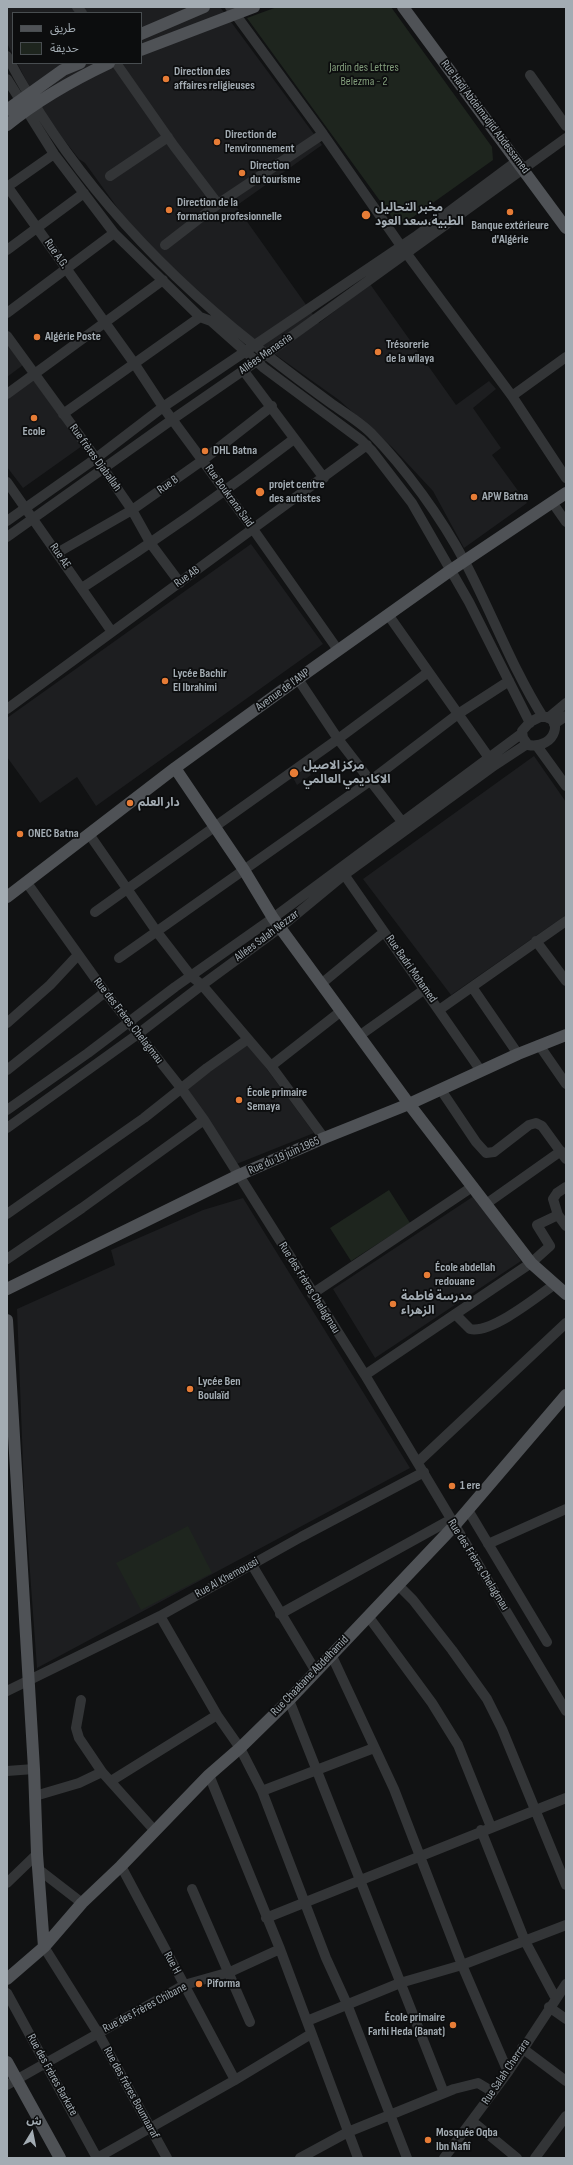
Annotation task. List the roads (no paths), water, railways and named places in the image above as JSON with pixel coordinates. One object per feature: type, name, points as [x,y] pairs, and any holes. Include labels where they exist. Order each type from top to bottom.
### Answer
[{"type":"main road","points":[[142,34],[204,7]]},
{"type":"main road","points":[[142,50],[232,11],[254,7]]},
{"type":"main road","name":"Rue Hadj Abdelmadjid Abdessamed","points":[[403,7],[566,228]]},
{"type":"main road","points":[[7,125],[27,102],[63,70],[78,64]]},
{"type":"main road","points":[[7,110],[74,81],[107,64]]},
{"type":"main road","name":"Avenue de l'ANP","points":[[10,893],[27,883],[88,834],[175,768],[338,650],[389,616],[451,570],[566,492]]},
{"type":"main road","points":[[175,768],[215,826],[277,922],[340,1012],[531,1263],[566,1294]]},
{"type":"main road","name":"Rue du 19 juin 1965","points":[[7,1289],[239,1175],[324,1138],[409,1104],[518,1054],[566,1035]]},
{"type":"main road","points":[[7,1320],[34,1769],[37,1854],[44,1947]]},
{"type":"main road","name":"Rue Chaabane Abdelhamid","points":[[7,1980],[44,1947],[82,1903],[121,1866],[209,1775],[240,1748],[289,1700],[330,1654],[398,1585],[452,1523],[468,1510],[566,1395]]},
{"type":"main road","points":[[7,2062],[12,2082],[60,2158]]},
{"type":"street","points":[[232,11],[322,134],[404,250],[512,396],[566,478]]},
{"type":"street","points":[[7,56],[27,102],[54,154],[114,233],[164,280],[200,317],[210,321],[264,368],[367,446],[412,504],[451,570],[530,723]]},
{"type":"street","points":[[117,64],[168,137],[218,204]]},
{"type":"street","points":[[530,75],[566,126]]},
{"type":"street","points":[[7,79],[27,102],[100,196],[146,247],[214,311],[254,345],[369,432],[414,482],[465,561],[529,694],[550,722],[566,729]]},
{"type":"street","points":[[165,245],[218,204],[322,134]]},
{"type":"street","points":[[110,176],[168,137]]},
{"type":"street","name":"Allées Menasria","points":[[7,537],[173,418],[257,361],[520,165],[566,138]]},
{"type":"street","points":[[7,187],[54,154]]},
{"type":"street","name":"Rue A.G.","points":[[7,187],[105,323]]},
{"type":"street","points":[[7,250],[84,193]]},
{"type":"street","points":[[7,313],[114,233]]},
{"type":"street","name":"Allées Menasria","points":[[7,521],[95,459],[163,407],[245,351],[404,250]]},
{"type":"street","points":[[7,394],[164,280]]},
{"type":"street","points":[[63,414],[200,317]]},
{"type":"street","name":"Rue Boukrana Said","points":[[105,323],[163,407],[173,418],[253,529],[338,650]]},
{"type":"street","name":"Rue frères Djaballah","points":[[7,336],[103,468],[132,510],[151,544],[180,582]]},
{"type":"street","points":[[512,396],[566,357]]},
{"type":"street","points":[[243,370],[272,406],[294,439],[324,478]]},
{"type":"street","name":"Rue B","points":[[57,552],[132,510],[203,460],[272,406]]},
{"type":"street","points":[[82,588],[151,544],[225,492],[294,439]]},
{"type":"street","name":"Rue AB","points":[[7,709],[367,446]]},
{"type":"street","name":"Rue AE","points":[[7,482],[34,518],[112,632]]},
{"type":"street","points":[[552,502],[566,522]]},
{"type":"street","points":[[389,616],[491,761]]},
{"type":"street","points":[[483,631],[496,626]]},
{"type":"street","points":[[95,912],[338,738],[427,672]]},
{"type":"street","points":[[298,679],[338,738],[403,823]]},
{"type":"street","points":[[119,958],[370,781],[458,714],[509,681]]},
{"type":"street","points":[[550,722],[566,703]]},
{"type":"street","points":[[342,872],[403,823],[491,761],[516,740],[521,734],[523,728],[530,723],[550,722],[566,716]]},
{"type":"street","name":"Allées Salah Nezzar","points":[[7,1128],[138,1034],[202,985],[277,922],[491,761],[552,738],[550,722]]},
{"type":"street","points":[[521,734],[566,786]]},
{"type":"street","points":[[88,834],[157,932],[191,976],[202,985],[271,1066],[324,1138]]},
{"type":"street","name":"Rue Badri Mohamed","points":[[342,872],[481,1071]]},
{"type":"street","name":"Rue des Frères Chelagmau","points":[[27,883],[105,992],[181,1088],[204,1120],[312,1294],[365,1375],[424,1472],[452,1523],[566,1711]]},
{"type":"street","points":[[439,1010],[566,921]]},
{"type":"street","points":[[7,1110],[88,1053],[127,1021],[191,976],[277,922]]},
{"type":"street","points":[[321,984],[384,932]]},
{"type":"street","points":[[536,941],[566,981]]},
{"type":"street","points":[[7,1023],[40,995],[78,955]]},
{"type":"street","points":[[472,987],[518,1054]]},
{"type":"street","points":[[359,1036],[425,989]]},
{"type":"street","points":[[7,1070],[105,992]]},
{"type":"street","points":[[271,1066],[340,1012]]},
{"type":"street","points":[[7,1214],[106,1146],[248,1039]]},
{"type":"street","points":[[539,1045],[566,1084]]},
{"type":"street","points":[[441,1090],[476,1142],[486,1153],[494,1152],[529,1125],[536,1124],[542,1126],[564,1155],[486,1204]]},
{"type":"street","points":[[7,1259],[82,1208],[204,1120]]},
{"type":"street","points":[[312,1294],[472,1187]]},
{"type":"street","points":[[566,1187],[554,1196],[553,1199],[558,1215],[566,1226]]},
{"type":"street","points":[[365,1375],[531,1263],[550,1246],[536,1226],[537,1224],[558,1215]]},
{"type":"street","points":[[456,1315],[470,1329],[480,1329],[496,1323],[555,1284]]},
{"type":"street","points":[[418,1462],[566,1324]]},
{"type":"street","name":"Rue Al Khemoussi","points":[[7,1691],[28,1679],[160,1616],[424,1472]]},
{"type":"street","points":[[488,1544],[566,1509]]},
{"type":"street","points":[[468,1510],[547,1642]]},
{"type":"street","points":[[280,1614],[452,1523]]},
{"type":"street","points":[[252,1565],[280,1614],[315,1670]]},
{"type":"street","points":[[398,1585],[412,1600],[484,1693],[497,1718],[566,1886]]},
{"type":"street","points":[[160,1616],[217,1715],[240,1748],[262,1791],[326,1958],[347,2004],[407,2158]]},
{"type":"street","points":[[368,1616],[420,1686],[458,1745],[525,1941],[553,2003],[566,2019]]},
{"type":"street","points":[[330,1654],[394,1789],[462,1965],[508,2072]]},
{"type":"street","points":[[81,1700],[76,1728],[77,1733],[102,1772],[155,1831]]},
{"type":"street","points":[[289,1700],[444,2093]]},
{"type":"street","points":[[111,1781],[217,1715]]},
{"type":"street","points":[[262,1791],[374,1748]]},
{"type":"street","points":[[7,1771],[34,1769]]},
{"type":"street","points":[[35,1796],[79,1783],[102,1772]]},
{"type":"street","points":[[209,1775],[266,1918],[280,1949],[358,2158]]},
{"type":"street","points":[[266,1918],[535,1809],[566,1798]]},
{"type":"street","points":[[8,1882],[37,1854]]},
{"type":"street","name":"Rue H","points":[[121,1866],[235,2080]]},
{"type":"street","points":[[38,1869],[82,1903]]},
{"type":"street","points":[[192,1889],[230,1972],[250,2022]]},
{"type":"street","points":[[306,2021],[400,1983],[462,1965],[566,1925]]},
{"type":"street","name":"Rue des frères Boumaaraf","points":[[44,1947],[98,2033],[167,2158]]},
{"type":"street","name":"Rue des Frères Chibane","points":[[12,2082],[45,2062],[184,1985],[230,1972],[280,1949]]},
{"type":"street","name":"Rue Salah Cherrara","points":[[444,2158],[508,2072],[522,2048],[566,1984]]},
{"type":"street","name":"Rue des Frères Barkate","points":[[7,1993],[97,2158]]},
{"type":"street","points":[[97,2158],[235,2080],[311,2034]]},
{"type":"street","points":[[522,2048],[566,2081]]},
{"type":"street","points":[[300,2158],[348,2132],[444,2093],[478,2083],[493,2092]]},
{"type":"street","points":[[535,2158],[566,2116]]},
{"type":"street","points":[[472,2121],[517,2158]]},
{"type":"place","name":"Direction des affaires religieuses","points":[[166,79]]},
{"type":"place","name":"Direction de l'environnement","points":[[217,142]]},
{"type":"place","name":"Direction du tourisme","points":[[242,173]]},
{"type":"place","name":"Direction de la formation profesionnelle","points":[[169,210]]},
{"type":"place","name":"Banque extérieure d'Algérie","points":[[510,212]]},
{"type":"place","name":"مخبر التحاليل الطبية،سعد العود","points":[[366,215]]},
{"type":"place","name":"Algérie Poste","points":[[37,337]]},
{"type":"place","name":"Trésorerie de la wilaya","points":[[378,352]]},
{"type":"place","name":"Ecole","points":[[34,418]]},
{"type":"place","name":"DHL Batna","points":[[205,451]]},
{"type":"place","name":"projet centre des autistes","points":[[260,492]]},
{"type":"place","name":"APW Batna","points":[[474,497]]},
{"type":"place","name":"Lycée Bachir El Ibrahimi","points":[[165,681]]},
{"type":"place","name":"مركز الاصيل الاكاديمي العالمي","points":[[294,773]]},
{"type":"place","name":"دار العلم","points":[[130,803]]},
{"type":"place","name":"ONEC Batna","points":[[20,834]]},
{"type":"place","name":"École primaire Semaya","points":[[239,1100]]},
{"type":"place","name":"École abdellah redouane","points":[[427,1275]]},
{"type":"place","name":"مدرسة فاطمة الزهراء","points":[[393,1304]]},
{"type":"place","name":"Lycée Ben Boulaïd","points":[[190,1389]]},
{"type":"place","name":"1 ere","points":[[452,1486]]},
{"type":"place","name":"Piforma","points":[[199,1984]]},
{"type":"place","name":"École primaire Farhi Heda (Banat)","points":[[453,2025]]},
{"type":"place","name":"Mosquée Oqba Ibn Nafiî","points":[[428,2140]]},
{"type":"park label","name":"Jardin des Lettres Belezma - 2","points":[[364,75]]}]
